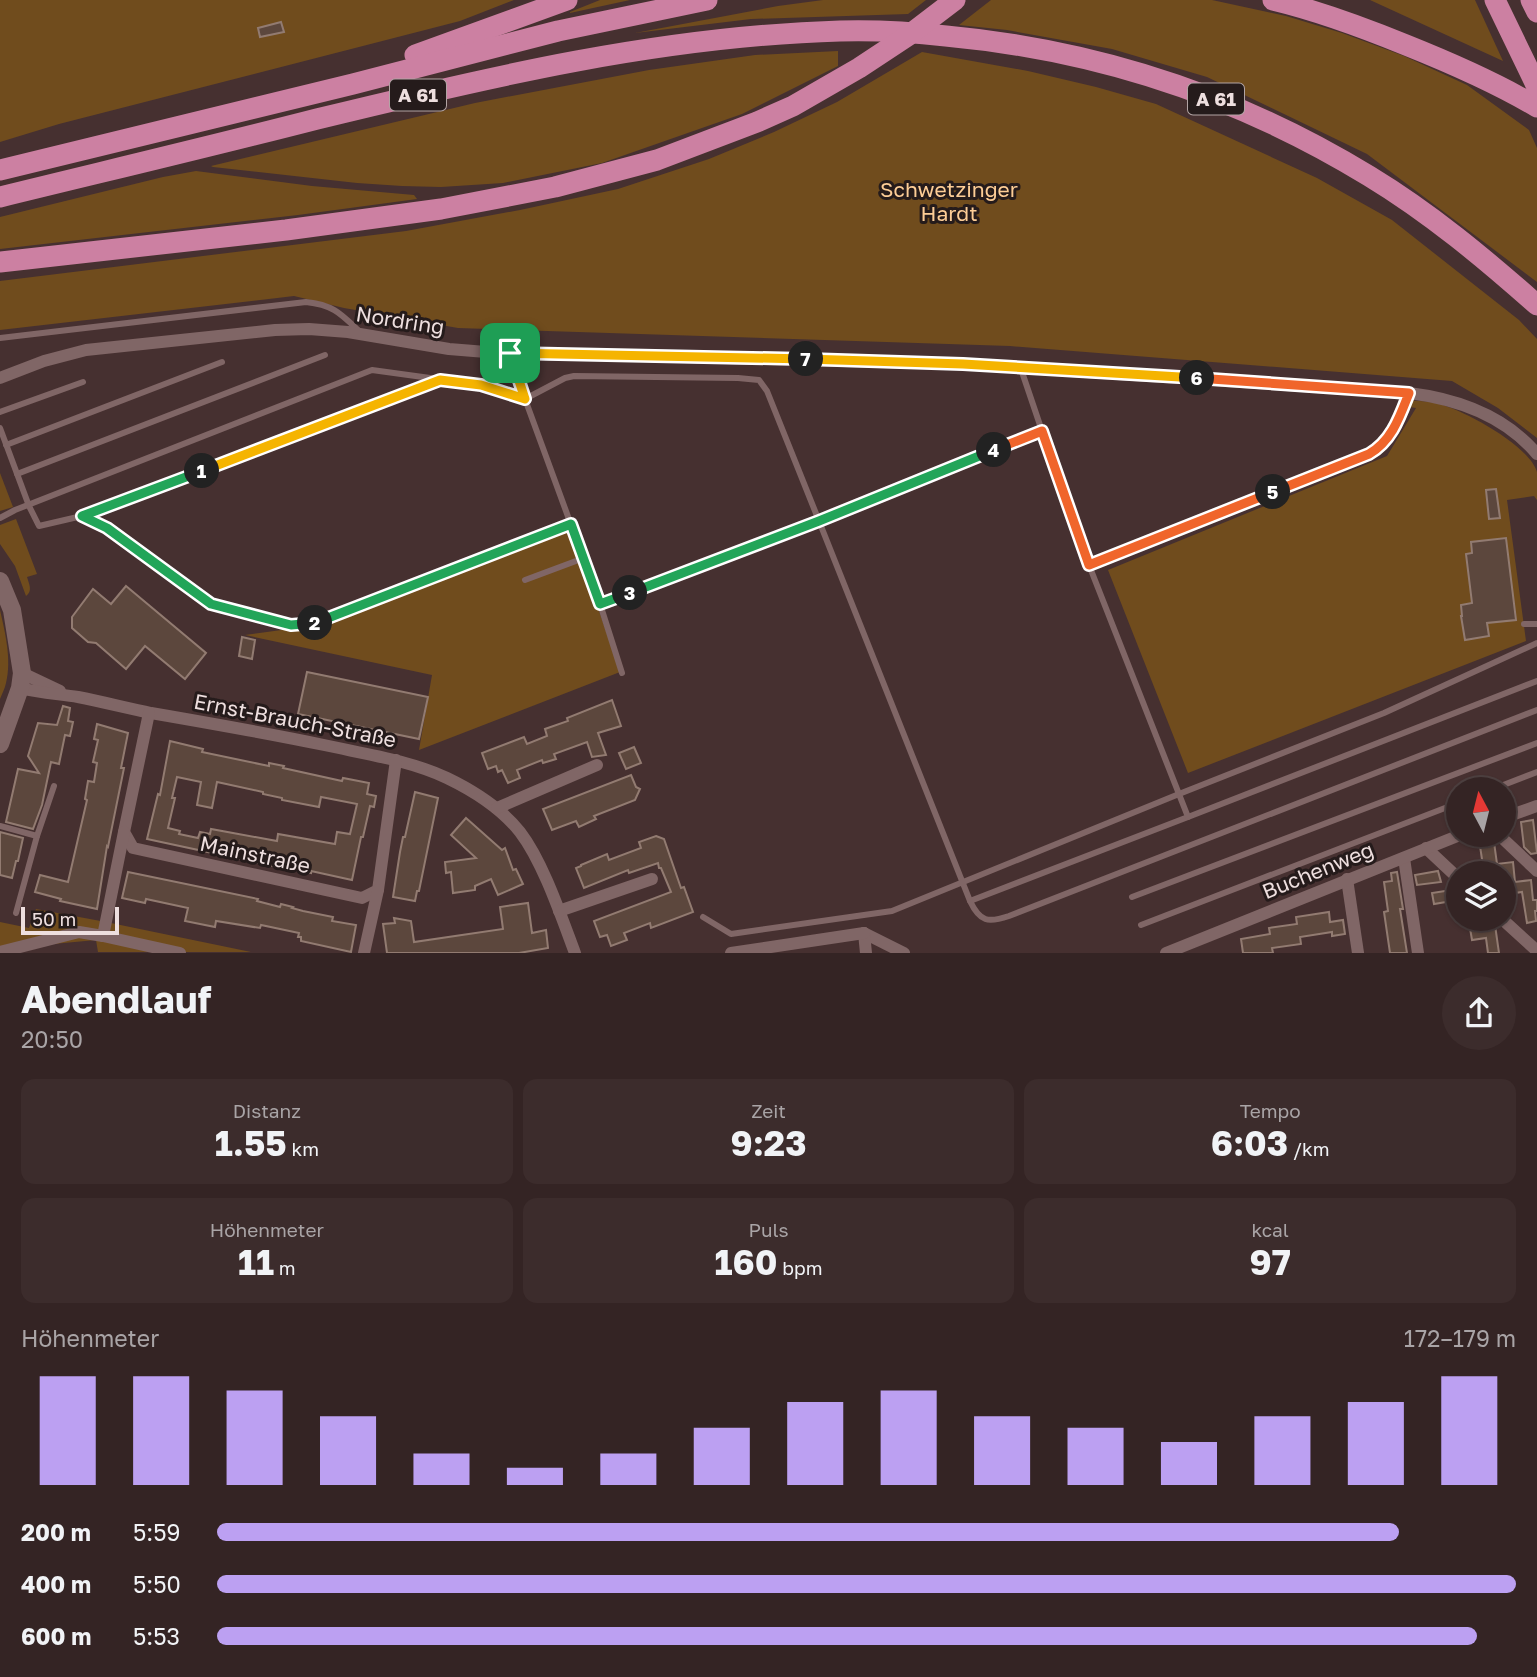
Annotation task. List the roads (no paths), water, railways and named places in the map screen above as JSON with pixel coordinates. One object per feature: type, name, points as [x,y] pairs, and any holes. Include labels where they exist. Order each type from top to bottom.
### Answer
[{"type":"highway","name":"A 61","points":[[353,84],[419,54],[567,0]]},
{"type":"highway","name":"A 61","points":[[0,170],[558,31],[707,0]]},
{"type":"highway","points":[[0,262],[441,209],[555,187],[657,160],[793,106],[859,68],[955,0]]},
{"type":"highway","points":[[1273,0],[1330,15],[1362,27],[1494,83],[1537,107]]},
{"type":"highway","points":[[1495,0],[1537,87]]},
{"type":"highway","points":[[1531,0],[1537,12]]},
{"type":"highway","name":"A 61","points":[[0,197],[458,85],[583,59],[719,39],[780,34],[842,31],[931,34],[1019,44],[1068,54],[1175,84],[1255,115],[1309,141],[1408,201],[1477,252],[1537,305]]},
{"type":"main road","points":[[0,582],[12,610],[21,681],[1,741]]},
{"type":"street","name":"Nordring","points":[[0,378],[57,357],[86,350],[275,330],[309,329],[362,334],[449,349],[510,353],[864,360],[1021,367],[1409,393],[1447,399],[1476,408],[1506,426],[1537,454]]},
{"type":"street","name":"Ernst-Brauch-Straße","points":[[21,681],[41,693],[77,697],[149,713],[254,730],[396,760],[445,777],[497,808],[520,832],[536,858],[575,953]]},
{"type":"street","points":[[103,936],[149,713]]},
{"type":"street","points":[[364,953],[378,890],[396,760]]},
{"type":"street","points":[[497,808],[597,765]]},
{"type":"street","points":[[1516,813],[1537,806]]},
{"type":"street","name":"Mainstraße","points":[[124,832],[133,848],[362,898],[378,890]]},
{"type":"street","name":"Buchenweg","points":[[1166,953],[1190,948],[1347,879],[1446,840]]},
{"type":"street","points":[[1512,847],[1537,871]]},
{"type":"street","points":[[1426,848],[1446,866]]},
{"type":"street","points":[[1404,858],[1418,953]]},
{"type":"street","points":[[559,911],[652,879]]},
{"type":"street","points":[[1347,879],[1358,953]]},
{"type":"street","points":[[1515,931],[1537,951]]},
{"type":"street","points":[[0,952],[79,932],[174,952]]},
{"type":"street","points":[[864,933],[866,953]]},
{"type":"street","points":[[731,953],[794,948],[864,933],[904,953]]},
{"type":"lane","points":[[0,338],[306,302],[322,304],[340,312],[362,334]]},
{"type":"lane","points":[[510,353],[584,558],[622,673]]},
{"type":"lane","points":[[17,474],[326,355]]},
{"type":"lane","points":[[6,445],[222,362]]},
{"type":"lane","points":[[1021,367],[1089,565],[1188,817]]},
{"type":"lane","points":[[0,518],[372,370],[481,385],[525,399],[574,376],[759,380],[767,391],[970,901],[981,918],[990,920],[1009,916],[1537,710]]},
{"type":"lane","points":[[0,428],[39,526],[82,516],[440,380]]},
{"type":"lane","points":[[0,412],[83,382]]},
{"type":"lane","points":[[1089,565],[1379,449],[1390,437],[1409,393]]},
{"type":"lane","points":[[600,604],[819,521],[1042,431]]},
{"type":"lane","points":[[82,516],[107,528],[211,604],[291,625],[316,623],[571,524]]},
{"type":"lane","points":[[525,580],[584,558]]},
{"type":"lane","points":[[1524,624],[1537,624]]},
{"type":"lane","points":[[703,917],[731,934],[892,911],[1384,713],[1537,643]]},
{"type":"lane","points":[[970,901],[1537,681]]},
{"type":"lane","points":[[1132,897],[1537,743]]},
{"type":"lane","points":[[1516,780],[1537,772]]},
{"type":"lane","points":[[16,913],[54,786]]},
{"type":"lane","points":[[1142,925],[1446,808]]},
{"type":"lane","points":[[0,826],[37,836]]},
{"type":"park label","name":"Schwetzinger Hardt","points":[[949,202]]}]
